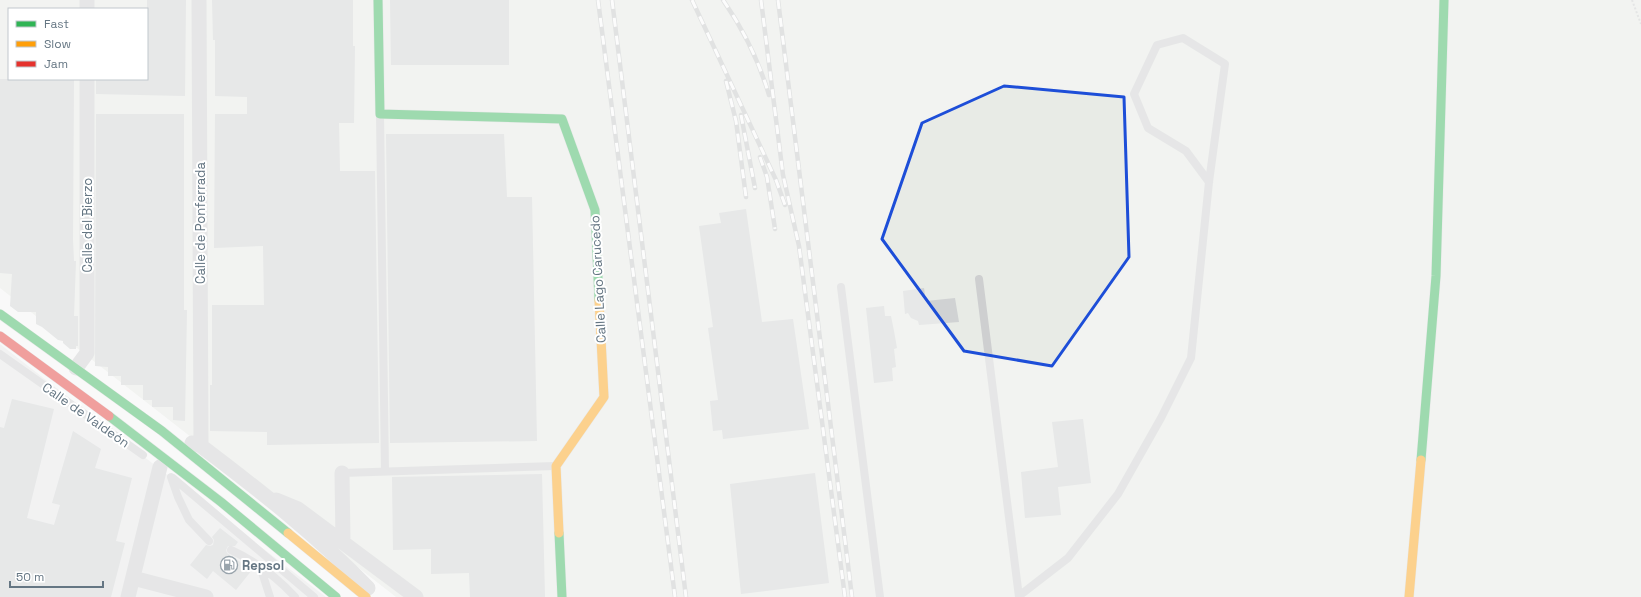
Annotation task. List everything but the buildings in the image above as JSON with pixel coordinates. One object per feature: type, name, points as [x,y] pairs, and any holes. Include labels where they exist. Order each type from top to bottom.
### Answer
[{"type":"main road","points":[[378,0],[380,114]]},
{"type":"main road","points":[[1409,597],[1436,276],[1444,0]]},
{"type":"main road","name":"Calle Lago Carucedo","points":[[380,114],[562,119],[595,210],[604,397],[556,466]]},
{"type":"main road","points":[[0,314],[162,431],[366,597]]},
{"type":"main road","points":[[0,336],[142,441],[221,502],[336,597]]},
{"type":"main road","points":[[556,466],[562,597]]},
{"type":"street","name":"Calle de Ponferrada","points":[[199,0],[201,446]]},
{"type":"street","name":"Calle del Bierzo","points":[[76,368],[87,353],[87,80]]},
{"type":"street","points":[[162,431],[201,446],[265,496],[341,560],[377,597]]},
{"type":"street","points":[[128,597],[158,466]]},
{"type":"street","points":[[342,472],[343,542]]},
{"type":"street","points":[[265,496],[298,508],[416,597]]},
{"type":"street","points":[[133,578],[206,597]]},
{"type":"lane","points":[[1019,597],[1068,558],[1118,494],[1161,418],[1191,358],[1209,182],[1225,64],[1183,38],[1157,45],[1134,94],[1148,128],[1186,151],[1209,182]]},
{"type":"lane","points":[[380,114],[385,471]]},
{"type":"lane","points":[[978,279],[1019,597]]},
{"type":"lane","points":[[841,287],[880,597]]},
{"type":"lane","name":"Calle de Valdeón","points":[[0,354],[158,466],[314,597]]},
{"type":"lane","points":[[158,466],[178,497],[189,520],[209,541]]},
{"type":"lane","points":[[342,472],[556,466]]},
{"type":"lane","points":[[231,550],[260,565],[284,584],[295,597]]},
{"type":"lane","points":[[260,565],[270,597]]},
{"type":"path","points":[[1632,0],[1641,24]]},
{"type":"highlighted area","points":[[1004,86],[1124,97],[1129,257],[1052,366],[964,351],[882,239],[922,123]]},
{"type":"shaded area","points":[[0,0],[1641,0],[1641,597],[396,597],[0,288]]},
{"type":"shaded area","points":[[0,344],[170,477],[326,597],[0,597]]},
{"type":"railway","points":[[598,0],[675,597]]},
{"type":"railway","points":[[612,0],[686,597]]},
{"type":"railway","points":[[692,0],[776,180],[785,205]]},
{"type":"railway","points":[[723,0],[750,46],[769,95]]},
{"type":"railway","points":[[761,0],[783,175],[799,246],[845,597]]},
{"type":"railway","points":[[778,0],[852,597]]},
{"type":"railway","points":[[726,81],[736,121],[746,197]]},
{"type":"railway","points":[[741,115],[755,188]]},
{"type":"railway","points":[[760,157],[767,177],[775,229]]},
{"type":"traffic: fast","points":[[378,0],[380,114],[562,119],[595,210],[599,300]]},
{"type":"traffic: fast","points":[[1421,460],[1436,276],[1444,0]]},
{"type":"traffic: fast","points":[[0,314],[162,431],[288,533]]},
{"type":"traffic: fast","points":[[109,416],[221,502],[336,597]]},
{"type":"traffic: fast","points":[[559,533],[562,597]]},
{"type":"traffic: slow","points":[[559,533],[556,466],[604,397],[599,300]]},
{"type":"traffic: slow","points":[[1409,597],[1421,460]]},
{"type":"traffic: slow","points":[[288,533],[366,597]]},
{"type":"traffic: jam","points":[[0,336],[109,416]]},
{"type":"place","name":"Repsol","points":[[229,565]]}]
